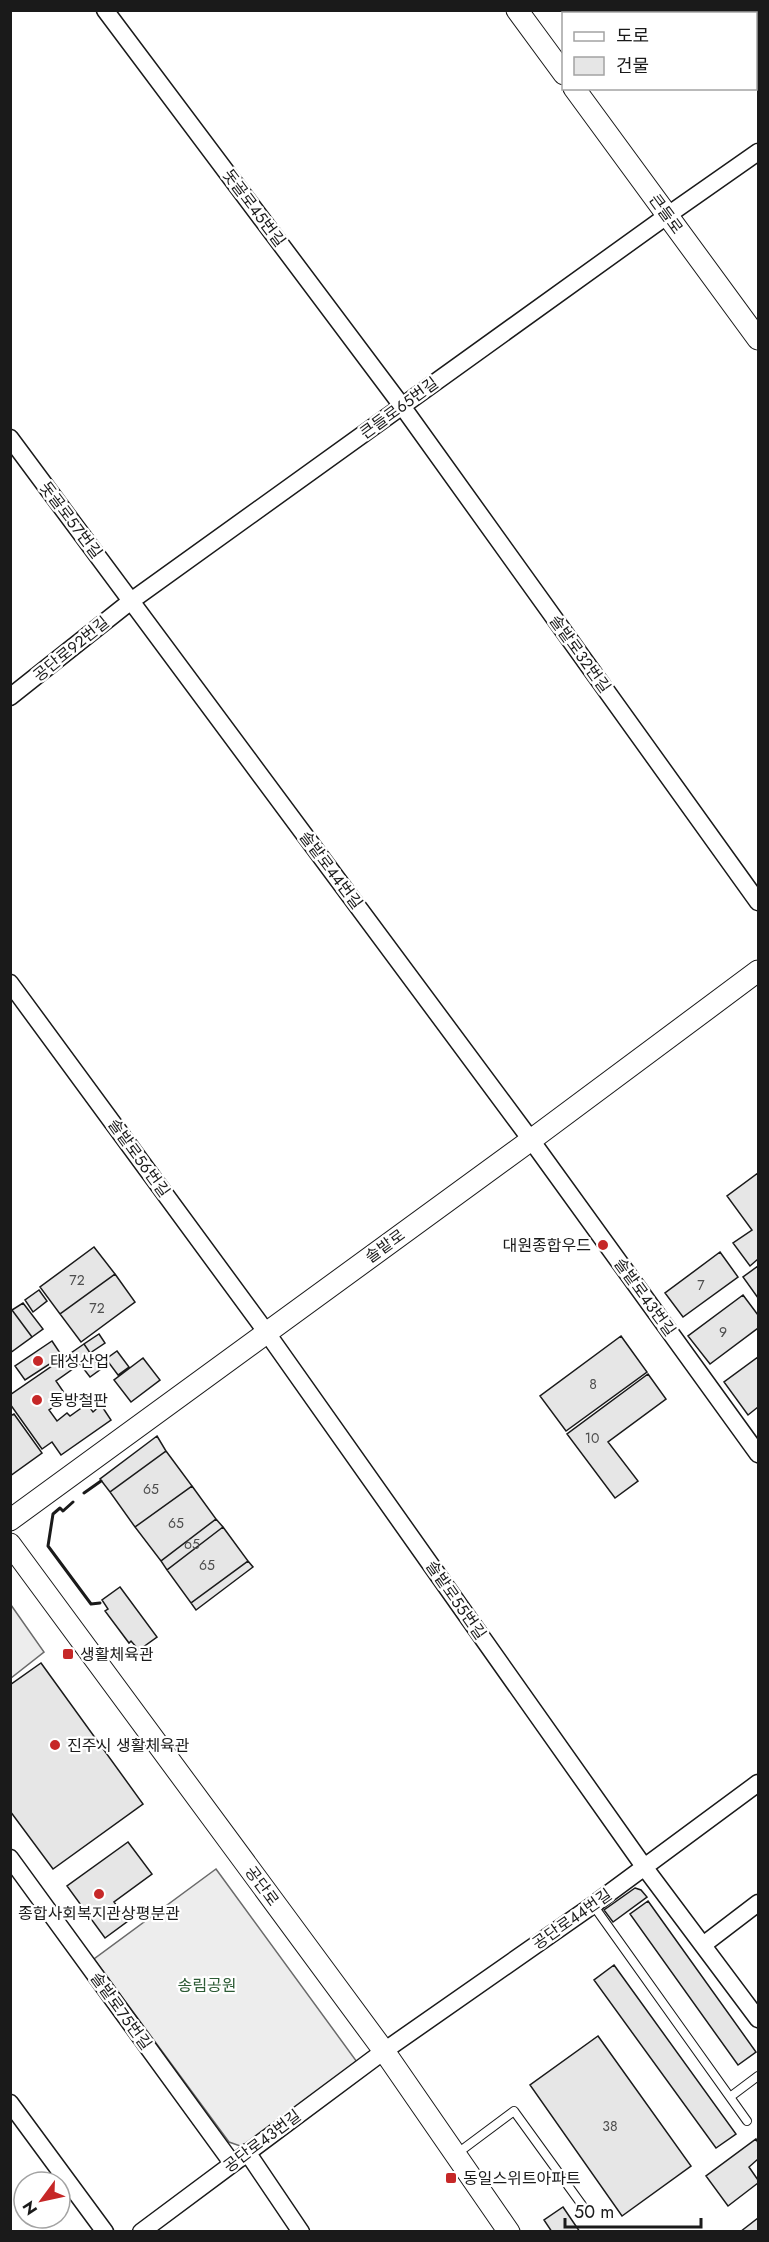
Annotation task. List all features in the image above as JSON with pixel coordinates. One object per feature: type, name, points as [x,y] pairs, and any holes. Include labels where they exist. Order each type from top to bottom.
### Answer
[{"type":"street","name":"돗골로45번길","points":[[105,10],[402,406]]},
{"type":"street","points":[[517,10],[562,71]]},
{"type":"street","name":"큰들로","points":[[575,90],[759,339]]},
{"type":"street","name":"큰들로65번길","points":[[131,601],[759,152]]},
{"type":"street","name":"솔밭로32번길","points":[[402,406],[759,902]]},
{"type":"street","name":"돗골로57번길","points":[[10,438],[131,601]]},
{"type":"street","name":"공단로92번길","points":[[10,697],[131,601]]},
{"type":"street","name":"솔밭로44번길","points":[[131,601],[531,1140]]},
{"type":"street","name":"솔밭로","points":[[10,1520],[531,1140],[759,970]]},
{"type":"street","name":"솔밭로56번길","points":[[10,983],[267,1333]]},
{"type":"street","name":"솔밭로43번길","points":[[531,1140],[758,1451]]},
{"type":"street","name":"솔밭로55번길","points":[[267,1333],[645,1868],[759,2019]]},
{"type":"street","name":"공단로","points":[[10,1544],[384,2051],[509,2232]]},
{"type":"street","name":"공단로44번길","points":[[384,2051],[645,1868],[759,1783]]},
{"type":"street","name":"솔밭로75번길","points":[[10,1858],[232,2163]]},
{"type":"street","points":[[703,1945],[759,1903]]},
{"type":"street","name":"공단로43번길","points":[[141,2232],[384,2051]]},
{"type":"street","points":[[10,2103],[105,2232]]},
{"type":"street","points":[[247,2152],[301,2232]]},
{"type":"lane","points":[[593,1905],[747,2121]]},
{"type":"lane","points":[[730,2097],[759,2076]]},
{"type":"lane","points":[[455,2155],[514,2111],[582,2205]]},
{"type":"shaded area","points":[[11,1605],[44,1652],[10,1678]]},
{"type":"shaded area","name":"송림공원","points":[[216,1869],[357,2062],[243,2147],[229,2142],[94,1959]]},
{"type":"building","points":[[758,1173],[758,1259],[750,1266],[733,1243],[752,1230],[727,1196]]},
{"type":"building","points":[[94,1247],[115,1274],[60,1314],[40,1287]]},
{"type":"building","points":[[720,1252],[738,1277],[683,1317],[665,1293]]},
{"type":"building","points":[[758,1266],[758,1298],[743,1277]]},
{"type":"building","points":[[115,1274],[135,1302],[81,1342],[60,1314]]},
{"type":"building","points":[[39,1290],[47,1301],[33,1312],[25,1300]]},
{"type":"building","points":[[743,1295],[758,1315],[758,1328],[710,1364],[688,1336]]},
{"type":"building","points":[[23,1303],[43,1329],[32,1337],[12,1310]]},
{"type":"building","points":[[12,1310],[32,1337],[10,1353],[10,1312]]},
{"type":"building","points":[[99,1334],[105,1343],[90,1353],[84,1344]]},
{"type":"building","points":[[621,1336],[647,1372],[566,1431],[540,1396]]},
{"type":"building","name":"태성산업","points":[[52,1341],[62,1356],[25,1380],[15,1366]]},
{"type":"building","name":"동방철판","points":[[84,1344],[101,1369],[90,1377],[80,1364],[56,1381],[67,1397],[49,1410],[57,1421],[67,1413],[70,1416],[87,1404],[93,1412],[101,1405],[111,1420],[61,1455],[52,1442],[42,1449],[10,1404],[10,1395]]},
{"type":"building","points":[[117,1351],[129,1367],[118,1375],[106,1359]]},
{"type":"building","points":[[758,1357],[758,1407],[748,1415],[724,1382]]},
{"type":"building","points":[[143,1358],[160,1380],[131,1402],[114,1380]]},
{"type":"building","points":[[648,1374],[666,1399],[608,1442],[638,1481],[615,1498],[567,1434]]},
{"type":"building","points":[[14,1414],[42,1453],[10,1476],[10,1416]]},
{"type":"building","points":[[157,1436],[166,1451],[110,1492],[100,1479]]},
{"type":"building","points":[[166,1451],[192,1486],[135,1527],[110,1492]]},
{"type":"building","points":[[192,1486],[216,1519],[161,1561],[135,1527]]},
{"type":"building","points":[[216,1519],[223,1527],[167,1570],[161,1561]]},
{"type":"building","points":[[223,1527],[248,1561],[191,1603],[167,1570]]},
{"type":"building","points":[[248,1561],[253,1567],[196,1610],[191,1603]]},
{"type":"building","points":[[120,1587],[157,1637],[139,1650],[131,1641],[129,1643],[105,1611],[108,1609],[102,1600]]},
{"type":"building","name":"진주시 생활체육관","points":[[41,1663],[143,1804],[53,1869],[10,1811],[10,1685]]},
{"type":"building","name":"종합사회복지관상평분관","points":[[128,1842],[152,1874],[114,1902],[128,1921],[105,1938],[67,1886]]},
{"type":"building","points":[[635,1888],[641,1890],[647,1897],[613,1922],[604,1910]]},
{"type":"building","points":[[648,1901],[756,2052],[738,2065],[630,1914]]},
{"type":"building","points":[[614,1965],[736,2134],[716,2148],[594,1980]]},
{"type":"building","points":[[598,2036],[691,2166],[622,2216],[530,2085]]},
{"type":"building","points":[[756,2139],[758,2159],[749,2167],[758,2183],[728,2206],[706,2176]]},
{"type":"building","points":[[563,2207],[580,2232],[552,2232],[544,2220]]},
{"type":"building","points":[[758,2218],[758,2232],[740,2232]]},
{"type":"wall","points":[[84,1493],[101,1481]]},
{"type":"wall","points":[[73,1502],[63,1511],[60,1508],[53,1514],[48,1546],[91,1604],[100,1603]]},
{"type":"place","name":"대원종합우드","points":[[603,1245]]},
{"type":"place","name":"태성산업","points":[[38,1361]]},
{"type":"place","name":"동방철판","points":[[37,1400]]},
{"type":"place","name":"생활체육관","points":[[68,1654]]},
{"type":"place","name":"진주시 생활체육관","points":[[55,1745]]},
{"type":"place","name":"종합사회복지관상평분관","points":[[99,1894]]},
{"type":"place","name":"동일스위트아파트","points":[[451,2178]]}]
